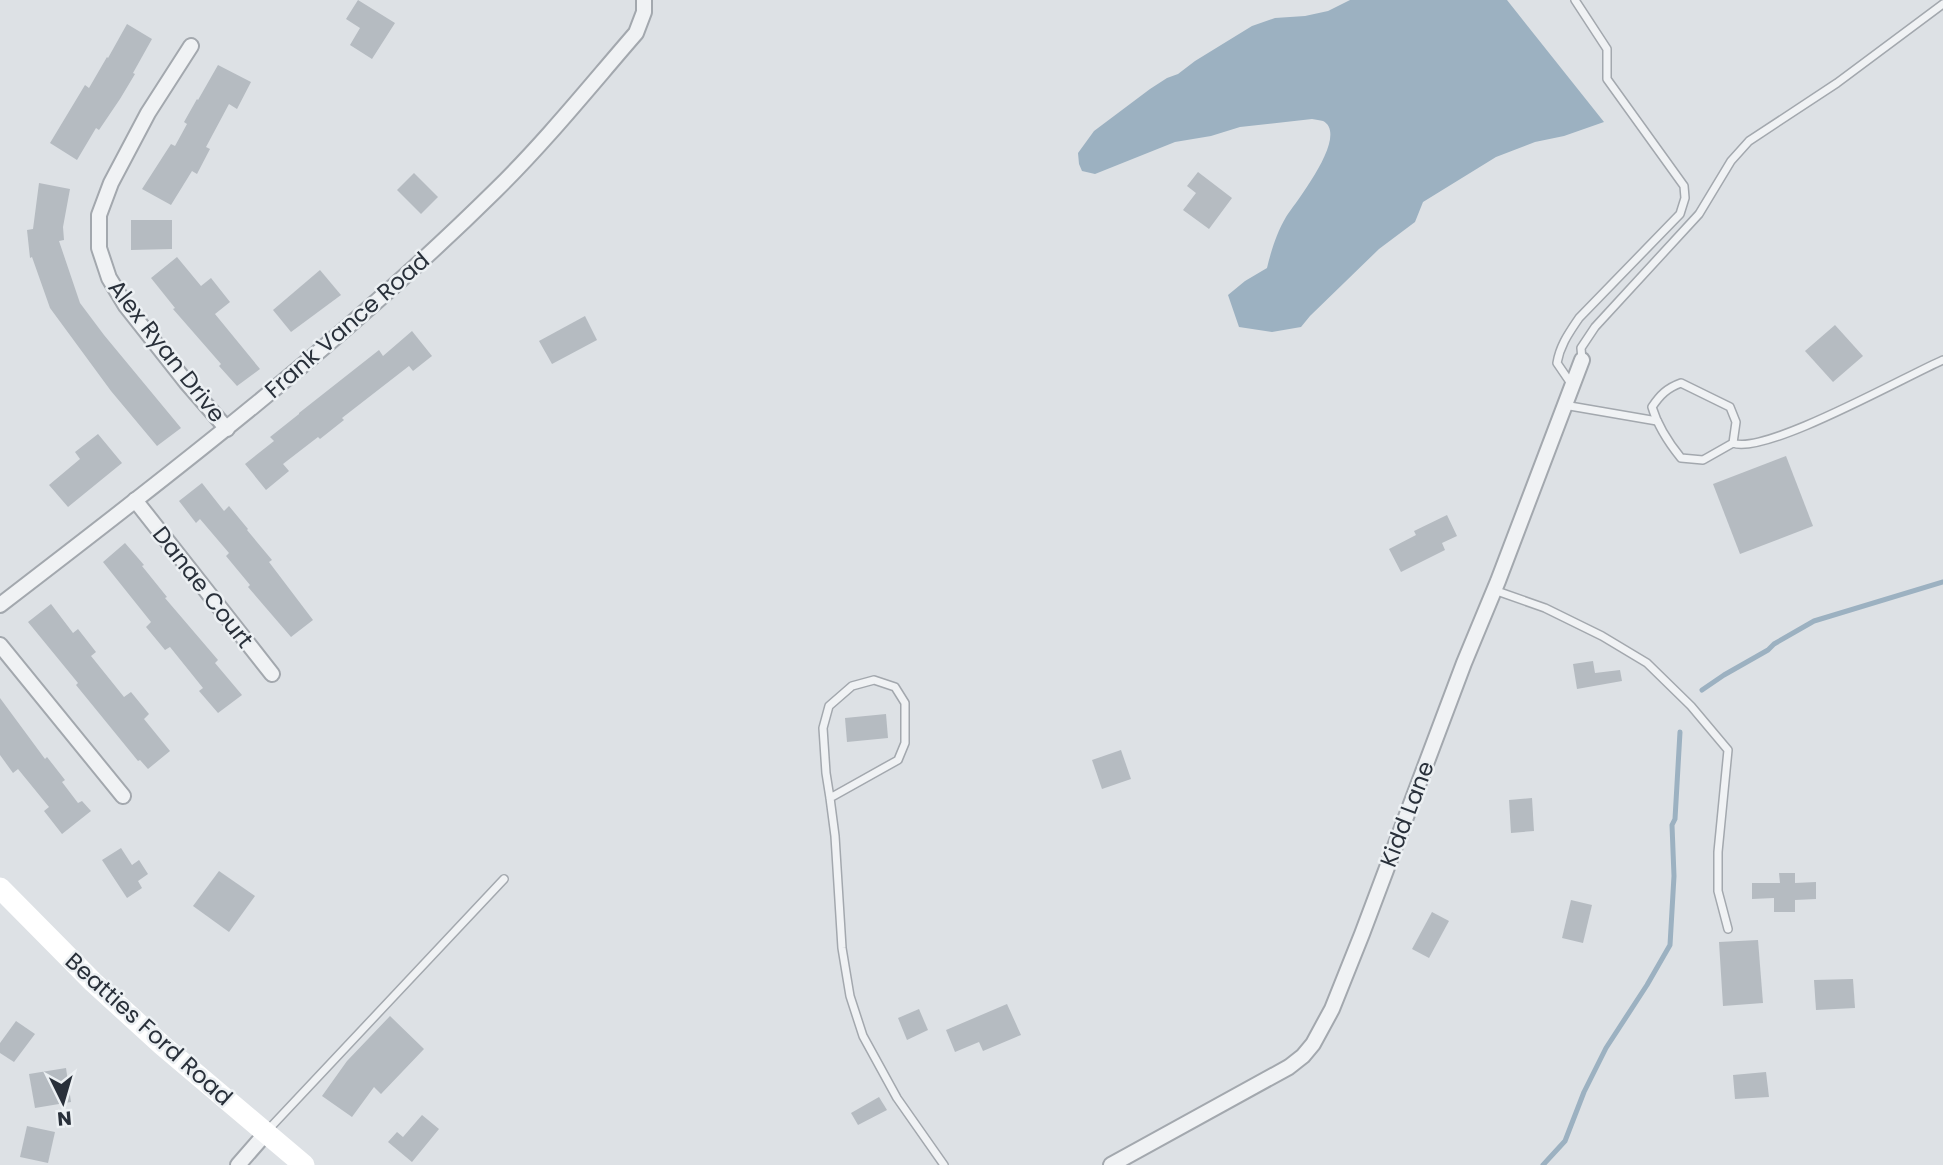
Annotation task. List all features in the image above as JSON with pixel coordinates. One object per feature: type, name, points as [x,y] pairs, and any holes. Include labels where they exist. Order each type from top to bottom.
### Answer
[{"type":"main road","name":"Beatties Ford Road","points":[[0,888],[93,982],[162,1045],[304,1165]]},
{"type":"street","name":"Frank Vance Road","points":[[0,605],[227,429],[409,272],[545,138],[636,33],[644,12],[644,0]]},
{"type":"street","name":"Alex Ryan Drive","points":[[191,46],[148,113],[111,183],[99,215],[99,248],[109,278],[126,306],[227,429]]},
{"type":"street","name":"Kidd Lane","points":[[1111,1165],[1289,1067],[1313,1044],[1332,1009],[1357,947],[1582,360]]},
{"type":"street","name":"Danae Court","points":[[135,500],[272,674]]},
{"type":"street","points":[[0,645],[123,796]]},
{"type":"street","points":[[238,1165],[266,1133]]},
{"type":"lane","points":[[1572,385],[1558,363],[1559,349],[1566,337],[1579,318],[1680,214],[1685,198],[1684,186],[1607,79],[1607,49],[1575,0]]},
{"type":"lane","points":[[1582,360],[1581,348],[1595,327],[1699,214],[1731,161],[1749,141],[1837,83],[1943,4]]},
{"type":"lane","points":[[1733,443],[1739,446],[1778,437],[1943,360]]},
{"type":"lane","points":[[1681,383],[1730,407],[1736,422],[1733,443],[1703,460],[1681,458],[1670,444],[1652,407],[1658,397],[1670,387],[1681,383]]},
{"type":"lane","points":[[1564,405],[1657,421]]},
{"type":"lane","points":[[1494,590],[1545,608],[1602,636],[1647,663],[1691,706],[1728,750],[1718,852],[1718,891],[1728,929]]},
{"type":"lane","points":[[830,798],[898,760],[905,743],[905,703],[895,687],[874,680],[852,686],[829,706],[822,728],[830,798],[835,836],[842,948],[850,996],[863,1036],[897,1098],[944,1165]]},
{"type":"lane","points":[[266,1133],[504,879]]},
{"type":"water","points":[[1350,0],[1507,0],[1604,122],[1564,136],[1535,142],[1496,157],[1423,202],[1415,222],[1379,249],[1301,327],[1272,332],[1239,327],[1228,295],[1267,268],[1286,217],[1326,154],[1330,129],[1323,121],[1312,119],[1240,127],[1211,136],[1175,142],[1095,174],[1082,171],[1078,153],[1094,131],[1150,89],[1252,26],[1275,18],[1328,11]]},
{"type":"building","points":[[358,0],[395,23],[372,59],[350,45],[360,28],[346,19]]},
{"type":"building","points":[[127,24],[152,39],[120,99],[99,130],[96,128],[77,160],[50,143],[85,85],[89,88]]},
{"type":"building","points":[[218,65],[251,82],[237,109],[229,104],[206,147],[210,149],[197,174],[192,171],[171,205],[142,189],[171,144],[175,146],[187,124],[184,122]]},
{"type":"building","points":[[1198,172],[1232,198],[1209,229],[1183,210],[1196,193],[1187,186]]},
{"type":"building","points":[[414,173],[438,197],[421,214],[397,190]]},
{"type":"building","points":[[39,183],[70,189],[63,227],[64,240],[59,241],[80,303],[181,428],[157,446],[111,391],[50,308],[32,257],[30,258],[27,230],[33,229]]},
{"type":"building","points":[[131,220],[172,220],[172,249],[131,250]]},
{"type":"building","points":[[177,257],[201,286],[211,278],[230,302],[215,314],[260,369],[237,386],[173,309],[175,308],[151,278]]},
{"type":"building","points":[[320,270],[341,295],[291,332],[273,310]]},
{"type":"building","points":[[585,316],[597,340],[552,364],[539,341]]},
{"type":"building","points":[[1835,325],[1863,356],[1833,382],[1805,351]]},
{"type":"building","points":[[412,331],[432,356],[413,371],[409,366],[342,418],[344,420],[320,439],[318,437],[283,464],[289,471],[266,490],[245,464],[274,441],[270,437],[299,413],[379,350],[383,356]]},
{"type":"building","points":[[98,434],[122,463],[68,507],[49,485],[80,459],[75,452]]},
{"type":"building","points":[[1786,456],[1813,526],[1740,554],[1713,484]]},
{"type":"building","points":[[202,483],[224,511],[229,506],[248,529],[313,620],[291,637],[248,587],[250,585],[226,556],[229,553],[200,519],[196,523],[179,501]]},
{"type":"building","points":[[1447,515],[1457,536],[1442,543],[1445,550],[1401,572],[1389,549],[1416,535],[1414,531]]},
{"type":"building","points":[[125,543],[144,565],[142,566],[167,597],[165,598],[218,660],[215,663],[242,695],[218,713],[199,691],[203,688],[170,647],[165,650],[146,627],[151,622],[103,562]]},
{"type":"building","points":[[51,604],[73,633],[78,629],[96,652],[91,656],[124,697],[131,692],[149,714],[144,719],[170,751],[148,769],[138,761],[28,622]]},
{"type":"building","points":[[1593,661],[1595,673],[1620,670],[1622,681],[1577,689],[1573,664]]},
{"type":"building","points":[[0,698],[45,759],[47,757],[65,780],[62,782],[78,803],[82,801],[91,811],[62,834],[44,811],[49,807],[18,769],[13,773],[0,755]]},
{"type":"building","points":[[886,714],[888,738],[847,742],[845,718]]},
{"type":"building","points":[[1121,750],[1131,779],[1102,789],[1092,760]]},
{"type":"building","points":[[1532,798],[1534,831],[1511,833],[1509,800]]},
{"type":"building","points":[[121,848],[132,865],[139,860],[148,874],[138,881],[142,888],[127,898],[102,860]]},
{"type":"building","points":[[219,871],[255,896],[229,932],[193,906]]},
{"type":"building","points":[[1779,873],[1795,873],[1795,883],[1816,882],[1816,899],[1795,900],[1795,912],[1774,912],[1774,898],[1752,899],[1752,883],[1780,883]]},
{"type":"building","points":[[1571,900],[1592,905],[1583,943],[1562,938]]},
{"type":"building","points":[[1432,912],[1449,921],[1429,958],[1412,949]]},
{"type":"building","points":[[1758,940],[1763,1003],[1723,1006],[1719,942]]},
{"type":"building","points":[[1853,979],[1855,1008],[1816,1010],[1814,980]]},
{"type":"building","points":[[1007,1004],[1021,1035],[983,1051],[979,1042],[955,1052],[946,1030]]},
{"type":"building","points":[[919,1009],[928,1030],[907,1040],[898,1018]]},
{"type":"building","points":[[390,1016],[424,1049],[381,1094],[374,1087],[352,1117],[322,1096],[347,1061]]},
{"type":"building","points":[[16,1021],[35,1034],[14,1062],[0,1053],[0,1043]]},
{"type":"building","points":[[66,1068],[71,1102],[35,1108],[29,1074]]},
{"type":"building","points":[[1766,1072],[1769,1097],[1735,1099],[1733,1075]]},
{"type":"building","points":[[879,1097],[887,1110],[858,1125],[851,1113]]},
{"type":"building","points":[[422,1115],[439,1129],[412,1162],[388,1142],[397,1132],[403,1137]]},
{"type":"building","points":[[27,1126],[55,1132],[48,1163],[20,1157]]},
{"type":"waterway","points":[[1702,690],[1814,621],[1943,582]]},
{"type":"waterway","points":[[1543,1165],[1565,1141],[1584,1092],[1606,1048],[1670,945],[1674,876],[1672,825],[1675,819],[1680,732]]}]
